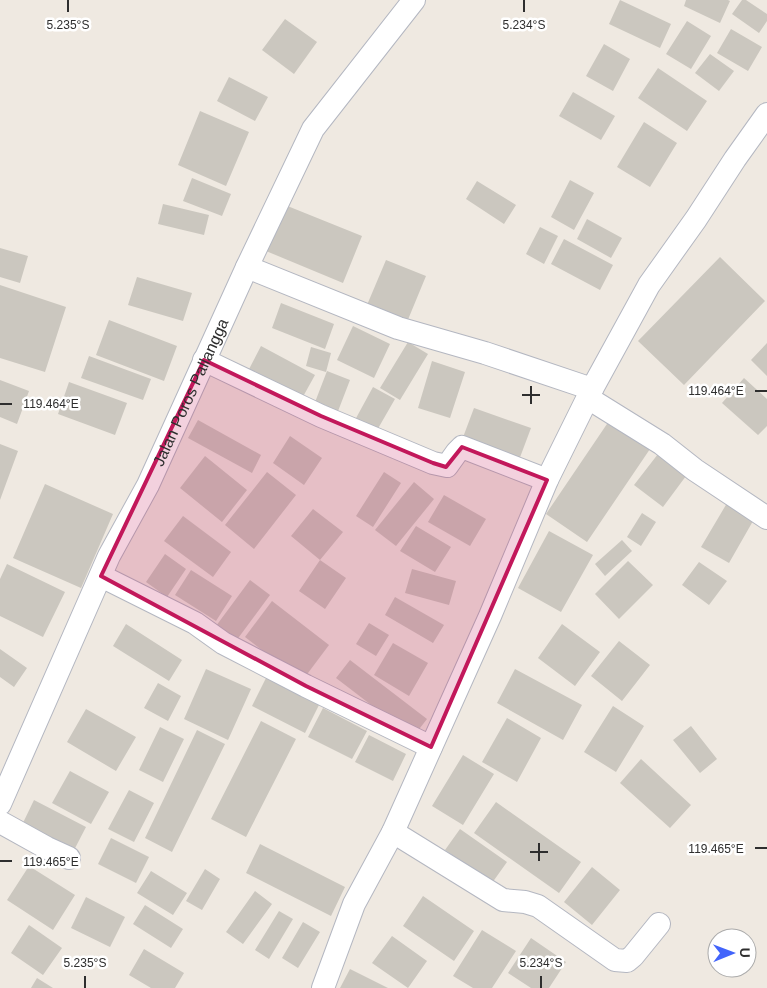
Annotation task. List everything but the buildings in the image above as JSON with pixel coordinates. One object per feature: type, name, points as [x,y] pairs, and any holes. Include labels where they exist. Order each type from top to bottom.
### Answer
[{"type":"street","name":"Jalan Poros Pallangga","points":[[0,804],[109,556],[148,485],[247,267],[313,129],[414,0]]},
{"type":"street","points":[[323,988],[354,904],[393,832],[490,616],[546,480],[649,285],[767,114]]},
{"type":"street","points":[[247,267],[398,328],[486,353],[590,394],[767,518]]},
{"type":"street","points":[[204,360],[320,416],[433,462],[447,466],[462,447],[546,480]]},
{"type":"street","points":[[101,576],[195,623],[223,643],[297,682],[431,747]]},
{"type":"street","points":[[0,822],[69,858]]},
{"type":"street","points":[[393,832],[503,900],[525,902],[538,906],[615,960],[626,961],[633,956],[659,924]]},
{"type":"highlighted area","points":[[204,360],[321,416],[433,463],[446,467],[462,447],[547,480],[431,747],[306,686],[101,576]]}]
